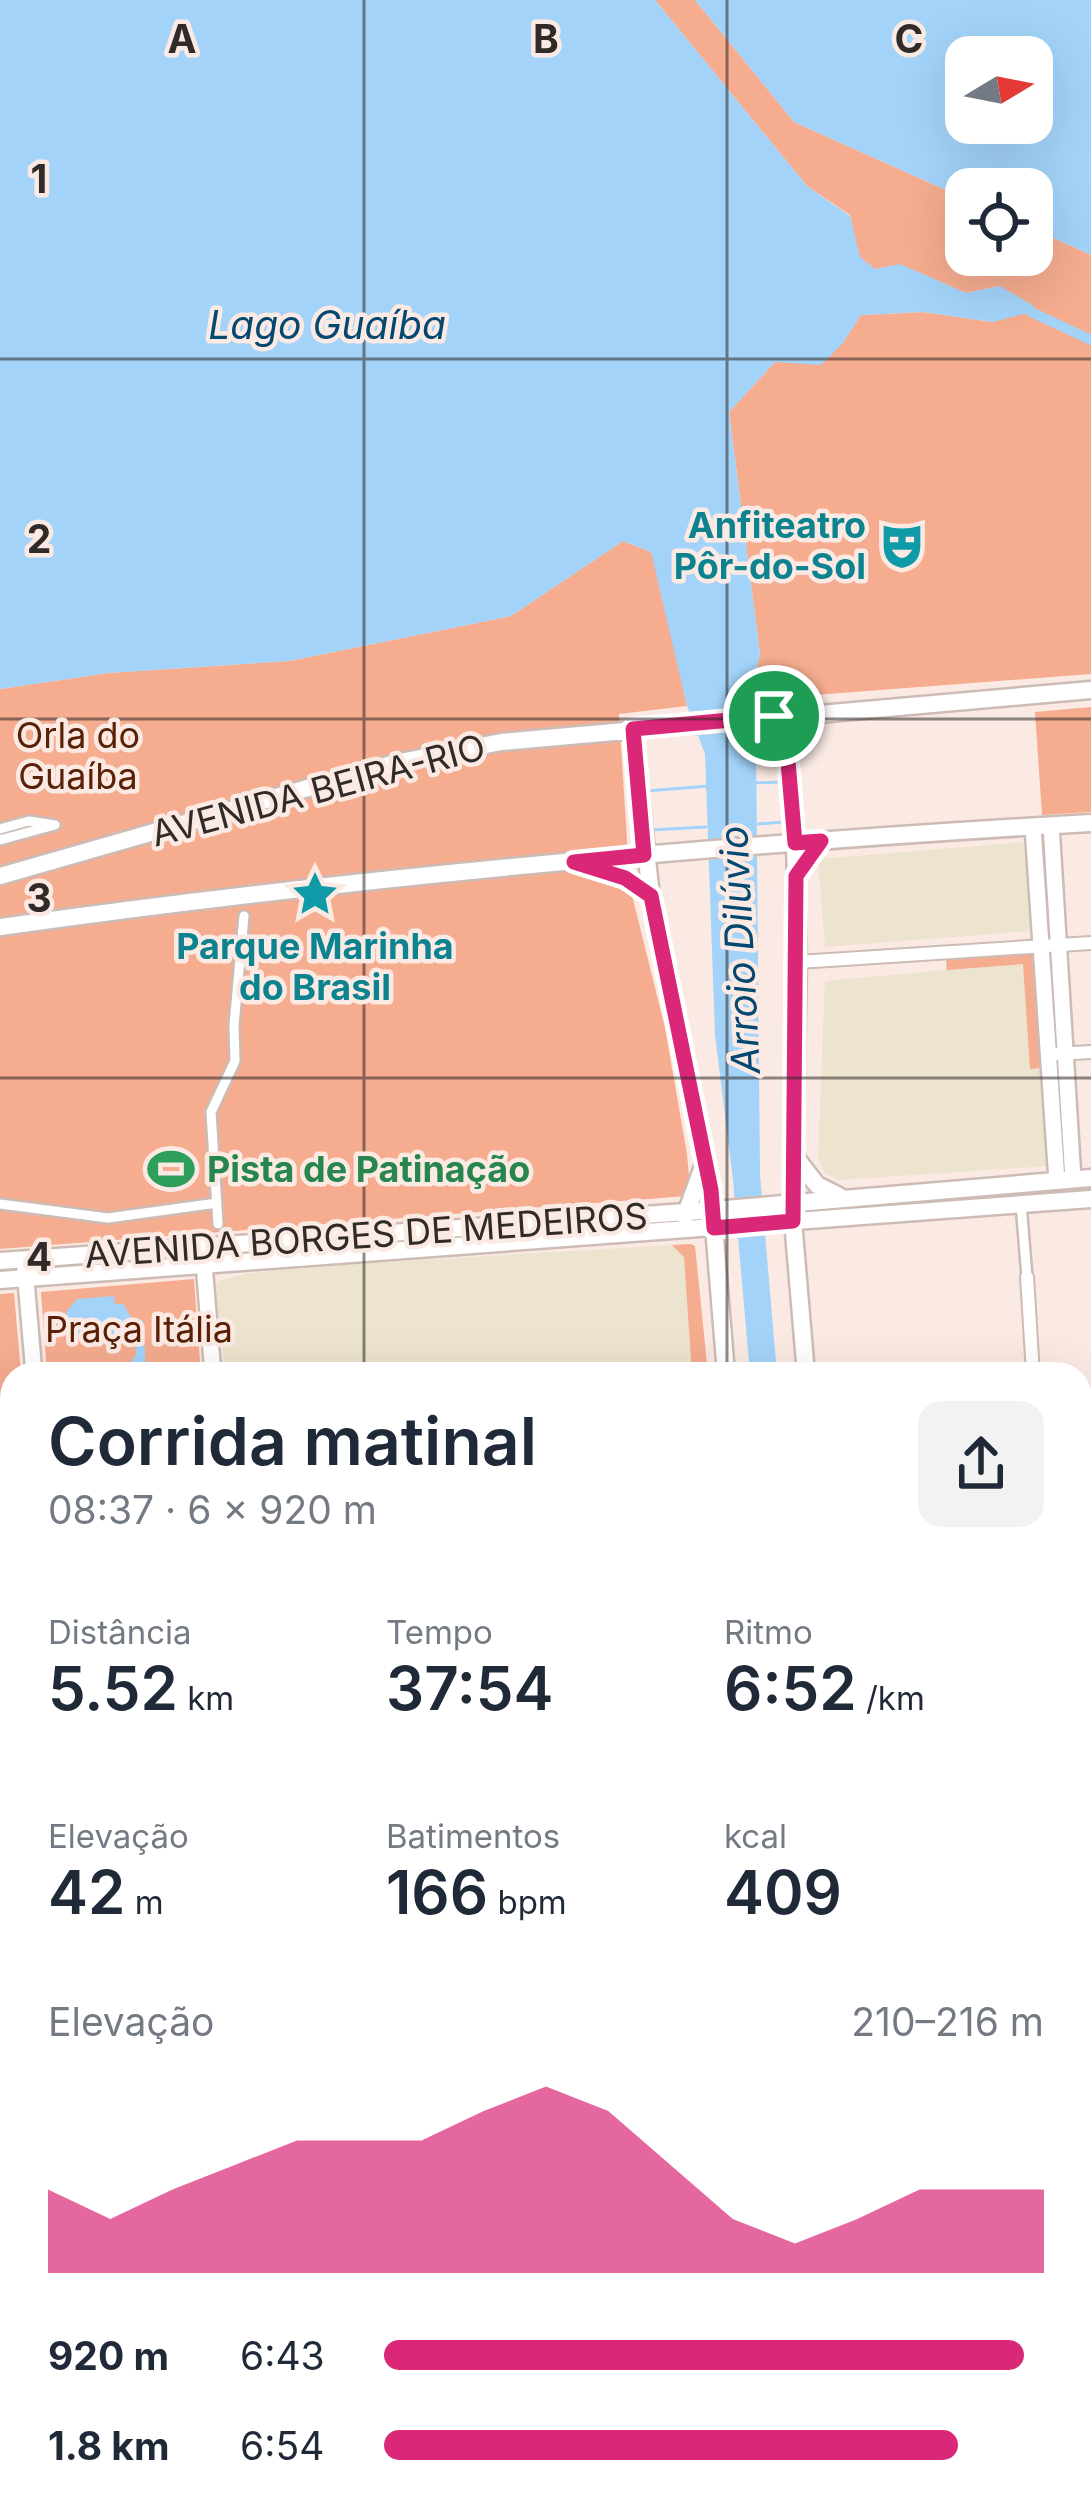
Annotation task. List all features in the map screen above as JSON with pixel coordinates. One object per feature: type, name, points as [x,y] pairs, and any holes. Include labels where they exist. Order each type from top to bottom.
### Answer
[{"type":"main road","name":"AVENIDA BEIRA-RIO","points":[[0,876],[395,764],[501,742],[1091,690]]},
{"type":"main road","points":[[776,716],[795,843],[798,962],[793,1153],[785,1213],[804,1362]]},
{"type":"main road","points":[[633,729],[651,896],[721,1218],[726,1362]]},
{"type":"main road","name":"AVENIDA BEIRA-RIO","points":[[0,927],[248,892],[776,844],[1091,823]]},
{"type":"main road","points":[[796,876],[821,841]]},
{"type":"main road","points":[[574,862],[625,878],[651,896]]},
{"type":"main road","points":[[793,1153],[817,1185],[845,1199]]},
{"type":"main road","points":[[676,1230],[688,1212],[705,1160]]},
{"type":"main road","points":[[1044,1202],[1074,1179]]},
{"type":"main road","name":"AVENIDA BORGES DE MEDEIROS","points":[[0,1261],[25,1268],[204,1264],[676,1230],[721,1218],[785,1213],[845,1199],[1074,1179]]},
{"type":"main road","points":[[785,1213],[1091,1198]]},
{"type":"main road","name":"AVENIDA BORGES DE MEDEIROS","points":[[0,1280],[25,1268],[220,1233],[688,1212],[721,1218]]},
{"type":"street","points":[[0,829],[29,821],[55,825],[0,840]]},
{"type":"street","points":[[1042,826],[1057,1054],[1074,1179]]},
{"type":"street","points":[[220,1233],[211,1112],[235,1061],[234,1025],[248,892]]},
{"type":"street","points":[[798,962],[1091,943]]},
{"type":"street","points":[[1057,1054],[1091,1052]]},
{"type":"street","points":[[0,1204],[108,1218],[217,1203]]},
{"type":"street","points":[[1021,1204],[1033,1362]]},
{"type":"street","points":[[204,1264],[212,1362]]},
{"type":"street","points":[[25,1268],[33,1362]]},
{"type":"shaded area","points":[[1024,842],[1031,931],[825,947],[818,859]]},
{"type":"shaded area","points":[[1034,954],[1049,1166],[839,1180],[825,1173],[818,1159],[825,981],[946,970],[946,960]]},
{"type":"shaded area","points":[[691,1244],[695,1246],[707,1362],[224,1362],[215,1285],[219,1281],[249,1273]]},
{"type":"green space","points":[[655,0],[695,0],[794,122],[945,190],[945,276],[1053,276],[1053,238],[1091,255],[1091,674],[749,700],[760,654],[729,412],[775,362],[842,344],[861,315],[923,312],[993,322],[1000,286],[966,293],[901,265],[875,269],[859,257],[850,215],[807,186]]},
{"type":"green space","name":"Parque Marinha do Brasil","points":[[623,541],[651,552],[658,569],[687,706],[619,714],[630,887],[665,1028],[687,1154],[687,1196],[0,1249],[0,689],[108,673],[289,661],[511,616]]},
{"type":"green space","points":[[1091,707],[1091,812],[1042,815],[1035,712]]},
{"type":"green space","points":[[1034,954],[1041,1068],[1030,1069],[1023,964],[947,970],[946,960]]},
{"type":"green space","points":[[672,1245],[695,1246],[707,1362],[691,1362],[684,1257]]},
{"type":"green space","name":"Praça Itália","points":[[194,1279],[200,1362],[46,1362],[41,1292]]},
{"type":"green space","points":[[14,1293],[20,1362],[0,1362],[0,1294]]},
{"type":"water","name":"Lago Guaíba","points":[[0,0],[655,0],[807,186],[850,216],[860,257],[875,269],[900,264],[966,293],[1000,286],[1034,306],[1031,312],[993,322],[923,312],[861,315],[821,365],[775,362],[729,412],[760,654],[750,700],[756,740],[760,1175],[776,1362],[749,1362],[715,1035],[705,754],[687,706],[651,552],[623,541],[511,616],[289,661],[108,673],[0,689]]},
{"type":"water","points":[[695,0],[1091,0],[1091,255],[1053,238],[1053,168],[945,168],[945,190],[794,122]]},
{"type":"water","points":[[114,1296],[115,1304],[123,1304],[133,1320],[143,1320],[145,1362],[130,1362],[136,1355],[135,1336],[81,1339],[67,1328],[66,1312],[77,1299]]},
{"type":"waterway","points":[[1031,312],[1091,340]]},
{"type":"waterway","points":[[754,783],[780,782]]},
{"type":"waterway","points":[[646,791],[709,786]]},
{"type":"waterway","name":"Arroio Dilúvio","points":[[758,824],[784,822]]},
{"type":"waterway","name":"Arroio Dilúvio","points":[[650,830],[706,827]]},
{"type":"place","name":"Anfiteatro Pôr-do-Sol","points":[[902,546]]},
{"type":"place","name":"Parque Marinha do Brasil","points":[[315,894]]},
{"type":"place","name":"Pista de Patinação","points":[[171,1169]]},
{"type":"route","points":[[784,715],[795,843],[821,841],[796,876],[793,1221],[714,1228],[711,1190],[651,896],[625,878],[574,862],[644,855],[633,729],[774,716],[784,715]]},
{"type":"park label","name":"Orla do Guaíba","points":[[78,756]]}]
